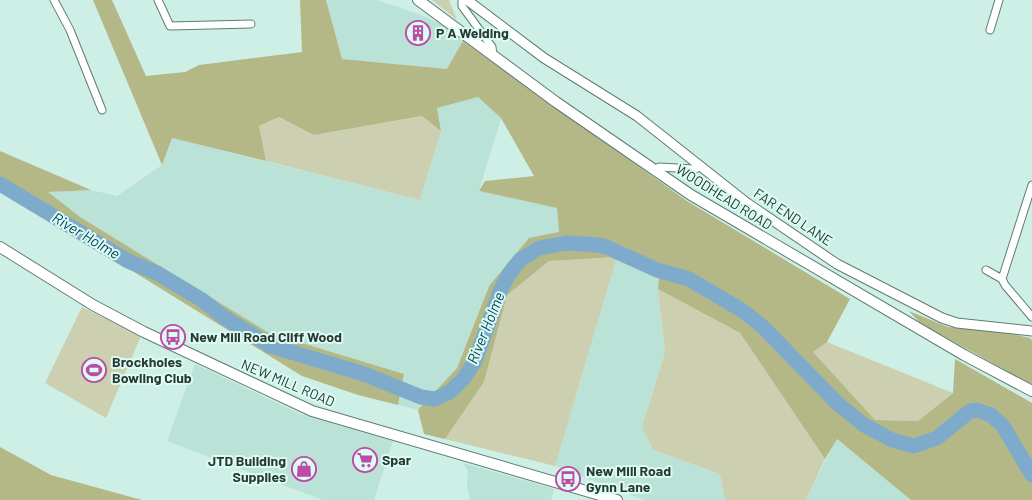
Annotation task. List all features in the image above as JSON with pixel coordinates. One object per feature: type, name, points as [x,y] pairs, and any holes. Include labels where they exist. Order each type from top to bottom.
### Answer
[{"type":"main road","name":"WOODHEAD ROAD","points":[[418,0],[556,102],[654,170],[712,207],[956,350],[1032,392]]},
{"type":"main road","name":"NEW MILL ROAD","points":[[0,248],[93,305],[312,411],[617,500]]},
{"type":"street","points":[[54,0],[70,30],[102,110]]},
{"type":"street","points":[[158,0],[170,26],[252,24]]},
{"type":"street","points":[[462,0],[462,6],[492,46],[493,55]]},
{"type":"street","name":"FAR END LANE","points":[[466,0],[564,71],[637,116],[699,167],[747,203],[837,264],[933,314],[957,323],[1032,331]]},
{"type":"street","points":[[990,30],[999,0]]},
{"type":"street","points":[[654,170],[659,167],[695,169],[699,167]]},
{"type":"street","points":[[1002,279],[1032,185]]},
{"type":"street","points":[[986,270],[1002,279],[1032,317]]},
{"type":"shaded area","points":[[326,0],[377,0],[444,25],[463,41],[448,69],[342,59]]},
{"type":"shaded area","points":[[432,0],[449,0],[457,20]]},
{"type":"shaded area","points":[[478,97],[501,118],[479,191],[557,208],[559,232],[489,285],[457,368],[418,410],[398,405],[404,374],[269,333],[80,217],[47,192],[91,190],[117,196],[162,165],[172,138],[420,200],[441,131],[437,108]]},
{"type":"shaded area","points":[[423,116],[441,131],[420,200],[266,161],[259,126],[279,117],[314,135]]},
{"type":"shaded area","points":[[617,257],[660,278],[658,289],[665,352],[642,427],[653,450],[720,474],[725,500],[644,500],[555,466]]},
{"type":"shaded area","points":[[617,257],[555,466],[445,439],[484,382],[506,295],[549,261]]},
{"type":"shaded area","points":[[658,289],[740,333],[825,459],[806,500],[725,500],[720,474],[653,450],[642,427],[665,352]]},
{"type":"shaded area","points":[[82,307],[141,336],[106,418],[45,383]]},
{"type":"shaded area","points":[[827,342],[953,393],[918,421],[875,420],[812,352]]},
{"type":"shaded area","points":[[195,364],[300,414],[393,441],[374,500],[323,500],[167,441]]},
{"type":"shaded area","points":[[836,439],[908,496],[911,500],[806,500]]},
{"type":"shaded area","points":[[463,463],[554,489],[551,500],[470,500],[467,486],[468,471]]},
{"type":"green space","points":[[93,0],[112,0],[146,76],[185,72],[199,65],[302,52],[300,0],[326,0],[342,59],[447,69],[463,41],[687,201],[850,299],[827,342],[813,352],[875,420],[918,421],[953,393],[955,359],[1032,403],[1032,500],[911,500],[837,439],[825,459],[740,333],[658,289],[659,278],[617,257],[549,261],[507,295],[484,382],[445,439],[424,434],[418,410],[457,368],[489,286],[529,238],[559,232],[557,208],[479,191],[485,181],[534,176],[501,118],[478,97],[437,108],[441,131],[422,116],[314,135],[279,117],[259,126],[266,161],[172,138],[162,165]]},
{"type":"green space","points":[[0,151],[91,190],[48,192],[80,217],[269,333],[404,374],[398,405],[358,395],[302,376],[0,189]]},
{"type":"green space","points":[[909,311],[948,327],[1000,331],[1030,338],[1032,340],[1032,385],[920,323]]},
{"type":"green space","points":[[0,447],[51,475],[142,500],[0,500]]},
{"type":"waterway","name":"River Holme","points":[[0,184],[128,261],[157,273],[202,300],[225,318],[271,346],[364,374],[421,397],[435,399],[450,392],[464,378],[475,361],[500,291],[509,274],[520,260],[539,248],[566,243],[604,246],[657,270],[689,279],[743,311],[763,327],[838,404],[864,425],[892,440],[914,446],[937,438],[970,411],[977,410],[991,415],[1003,426],[1032,475]]},
{"type":"place","name":"P A Welding","points":[[418,33]]},
{"type":"place","name":"New Mill Road Cliff Wood","points":[[173,337]]},
{"type":"place","name":"Brockholes Bowling Club","points":[[94,370]]},
{"type":"place","name":"Spar","points":[[365,460]]},
{"type":"place","name":"JTD Building Supplies","points":[[304,469]]},
{"type":"place","name":"New Mill Road Gynn Lane","points":[[568,479]]}]
